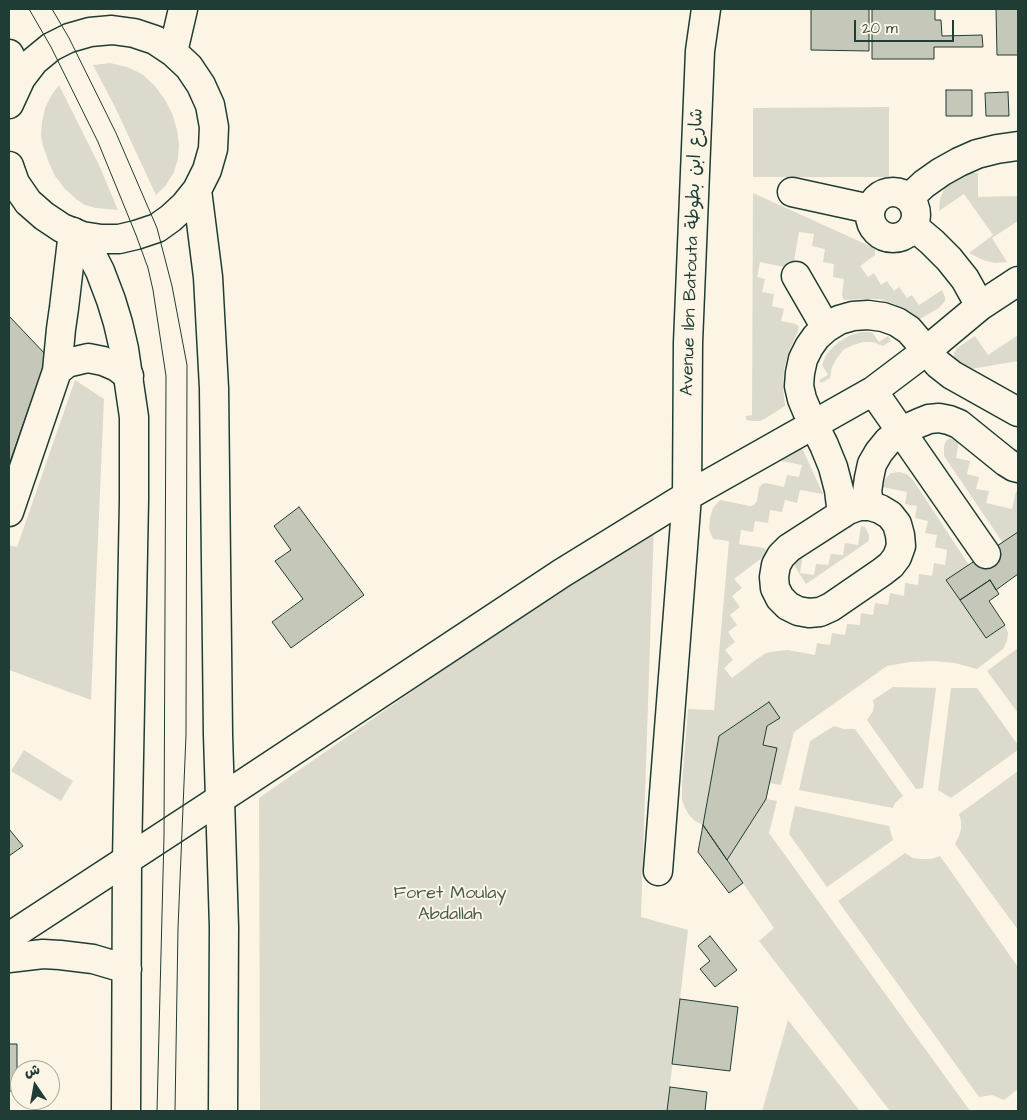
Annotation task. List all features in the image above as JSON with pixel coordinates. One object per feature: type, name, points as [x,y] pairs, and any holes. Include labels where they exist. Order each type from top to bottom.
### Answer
[{"type":"main road","points":[[173,52],[183,9]]},
{"type":"main road","name":"Avenue Ibn Batouta شارع ابن بطوطة","points":[[658,871],[687,496],[688,344],[700,69],[706,9]]},
{"type":"main road","points":[[9,104],[15,66],[34,61],[51,47],[69,38],[90,32],[112,30],[134,33],[155,40],[173,52],[189,67],[201,85],[210,105],[214,127],[213,149],[208,170],[197,190],[171,218],[157,228],[136,236],[100,239],[62,228],[18,200],[15,182],[9,166]]},
{"type":"main road","points":[[909,198],[941,172],[959,162],[977,154],[1018,146]]},
{"type":"main road","points":[[197,190],[208,277],[214,388],[218,735],[224,927],[223,1111]]},
{"type":"main road","points":[[792,192],[870,209]]},
{"type":"main road","points":[[901,193],[909,198],[915,207],[916,217],[914,226],[907,234],[889,237],[880,234],[873,228],[870,219],[870,209],[875,200],[882,194],[901,193]]},
{"type":"main road","points":[[914,226],[949,259],[964,279],[980,306]]},
{"type":"main road","points":[[9,512],[57,371],[64,308],[78,234]]},
{"type":"main road","points":[[78,234],[100,271],[111,300],[124,349],[134,417],[127,860],[126,1111]]},
{"type":"main road","points":[[796,276],[826,328]]},
{"type":"main road","points":[[10,940],[127,860],[562,573],[687,496],[873,391],[926,352],[980,306],[1018,281]]},
{"type":"main road","points":[[842,514],[833,467],[802,399],[799,386],[803,359],[809,347],[826,328],[839,320],[853,316],[868,315],[883,317],[897,322],[909,330],[926,352],[952,375],[1018,412]]},
{"type":"main road","points":[[57,371],[67,362],[88,358],[103,360],[129,376]]},
{"type":"main road","points":[[873,391],[986,554]]},
{"type":"main road","points":[[870,506],[867,492],[869,478],[872,464],[879,452],[888,441],[902,431],[929,419],[939,418],[959,424],[1006,462],[1018,468]]},
{"type":"main road","points":[[858,506],[870,506],[890,515],[900,535],[901,546],[897,556],[891,565],[882,572],[831,607],[820,612],[809,613],[798,611],[788,606],[780,598],[775,588],[774,576],[776,565],[781,556],[788,548],[842,514],[858,506]]},
{"type":"main road","points":[[10,940],[43,954],[93,959],[127,969]]},
{"type":"green space","points":[[110,63],[127,67],[142,74],[155,86],[172,113],[179,144],[178,159],[174,172],[166,185],[156,195],[93,65]]},
{"type":"green space","points":[[59,85],[100,167],[118,210],[85,205],[65,189],[55,176],[43,146],[41,135],[45,108]]},
{"type":"green space","points":[[889,107],[889,177],[753,177],[753,108]]},
{"type":"green space","points":[[968,173],[978,173],[978,197],[1018,196],[1018,221],[992,238],[1007,262],[995,263],[983,260],[969,253],[993,235],[964,194],[939,211],[940,199],[950,181]]},
{"type":"green space","points":[[753,193],[875,249],[875,255],[860,266],[868,277],[874,273],[881,285],[887,281],[894,291],[899,287],[907,298],[912,295],[919,305],[942,290],[945,297],[945,301],[939,308],[920,319],[908,310],[880,299],[843,299],[844,279],[833,277],[834,264],[823,262],[825,249],[812,246],[814,234],[799,232],[794,261],[788,262],[784,267],[760,262],[757,277],[765,279],[762,292],[774,294],[772,306],[784,309],[781,321],[796,324],[799,327],[784,369],[783,388],[785,406],[760,421],[746,420],[746,416],[752,415]]},
{"type":"green space","points":[[861,332],[872,332],[879,342],[888,336],[891,341],[883,346],[873,342],[863,342],[843,350],[832,367],[830,378],[821,383],[819,380],[828,375],[822,365],[826,355],[842,340]]},
{"type":"green space","points":[[1018,335],[1018,361],[971,369],[966,369],[956,363],[954,353],[957,348],[975,336],[988,355]]},
{"type":"green space","points":[[75,380],[104,399],[91,700],[9,670],[9,545],[17,547]]},
{"type":"green space","points":[[960,435],[956,458],[970,461],[967,474],[979,477],[976,489],[989,491],[986,503],[1012,509],[1016,491],[1018,493],[1018,532],[1003,543],[944,456],[946,441]]},
{"type":"green space","points":[[802,448],[823,494],[800,490],[797,503],[785,500],[782,512],[770,510],[768,523],[755,521],[753,532],[741,530],[739,544],[764,548],[767,554],[734,579],[742,588],[732,596],[740,607],[730,615],[737,625],[728,632],[735,642],[725,650],[733,660],[724,668],[732,678],[766,653],[788,650],[815,655],[817,643],[830,645],[832,633],[845,635],[847,624],[860,625],[861,613],[873,615],[875,603],[888,605],[890,593],[904,596],[905,583],[918,585],[919,574],[932,576],[934,563],[945,565],[947,550],[935,547],[937,535],[925,533],[928,521],[915,518],[917,506],[905,504],[907,492],[882,487],[885,479],[891,473],[907,474],[913,480],[969,565],[947,581],[986,637],[1005,625],[1008,633],[1007,641],[1003,649],[977,669],[955,663],[932,661],[887,666],[794,732],[781,785],[769,783],[763,745],[767,726],[780,718],[769,702],[719,736],[703,825],[695,821],[685,808],[682,800],[682,783],[688,709],[714,710],[729,541],[713,539],[709,529],[710,518],[713,508],[720,500],[750,506],[754,505],[762,484],[766,483],[784,487],[787,475],[799,477],[802,465],[781,461],[785,456]]},
{"type":"green space","name":"Foret Moulay Abdallah","points":[[654,523],[641,917],[688,930],[667,1111],[260,1111],[259,798]]},
{"type":"green space","points":[[861,526],[865,527],[869,540],[806,584],[794,565],[794,560],[804,548],[800,573],[814,575],[816,564],[828,565],[831,554],[843,555],[845,543],[858,545]]},
{"type":"green space","points":[[1018,648],[1018,713],[987,671]]},
{"type":"green space","points":[[893,687],[936,688],[923,788],[916,789],[867,720],[873,711],[873,700]]},
{"type":"green space","points":[[951,688],[977,688],[1018,745],[1018,750],[951,798],[938,790]]},
{"type":"green space","points":[[834,726],[844,729],[855,729],[903,796],[895,803],[893,808],[799,790],[810,741]]},
{"type":"green space","points":[[24,750],[73,781],[61,801],[11,771]]},
{"type":"green space","points":[[1018,771],[1018,930],[955,844],[961,829],[959,814]]},
{"type":"green space","points":[[766,799],[777,801],[769,833],[970,1111],[890,1111],[759,941],[774,928],[727,860]]},
{"type":"green space","points":[[795,806],[889,826],[893,840],[827,887],[789,834]]},
{"type":"green space","points":[[905,853],[913,858],[922,859],[940,856],[1018,967],[1018,1089],[1004,1100],[992,1095],[979,1097],[838,901]]},
{"type":"green space","points":[[788,1020],[860,1111],[762,1111]]},
{"type":"building","points":[[811,9],[869,9],[869,51],[811,50]]},
{"type":"building","points":[[872,9],[935,9],[935,20],[941,20],[942,36],[982,35],[983,47],[934,47],[934,59],[872,59]]},
{"type":"building","points":[[996,9],[1018,9],[1018,55],[997,55]]},
{"type":"building","points":[[946,90],[972,90],[972,116],[946,116]]},
{"type":"building","points":[[1008,92],[1009,116],[986,116],[985,93]]},
{"type":"building","points":[[9,316],[47,356],[9,465]]},
{"type":"building","points":[[299,507],[364,595],[291,648],[272,622],[303,599],[275,561],[291,550],[274,526]]},
{"type":"building","points":[[1018,532],[1018,574],[996,590],[990,580],[960,600],[946,580]]},
{"type":"building","points":[[990,580],[999,594],[989,601],[1005,625],[986,638],[960,600]]},
{"type":"building","points":[[769,702],[780,718],[767,726],[763,745],[777,748],[766,799],[727,860],[703,825],[719,736]]},
{"type":"building","points":[[703,825],[743,883],[729,893],[698,852]]},
{"type":"building","points":[[9,829],[23,846],[9,856]]},
{"type":"building","points":[[710,936],[737,970],[715,987],[700,969],[710,961],[698,946]]},
{"type":"building","points":[[680,999],[738,1007],[730,1071],[672,1064]]},
{"type":"building","points":[[9,1044],[17,1044],[17,1060],[10,1060],[9,1091]]},
{"type":"building","points":[[670,1087],[707,1092],[705,1111],[667,1111]]},
{"type":"tram line","points":[[29,9],[51,47],[98,142],[136,235],[148,268],[153,290],[166,376],[164,836],[157,1111]]},
{"type":"tram line","points":[[52,9],[69,38],[116,133],[157,228],[172,286],[187,365],[186,735],[178,928],[175,1111]]}]
